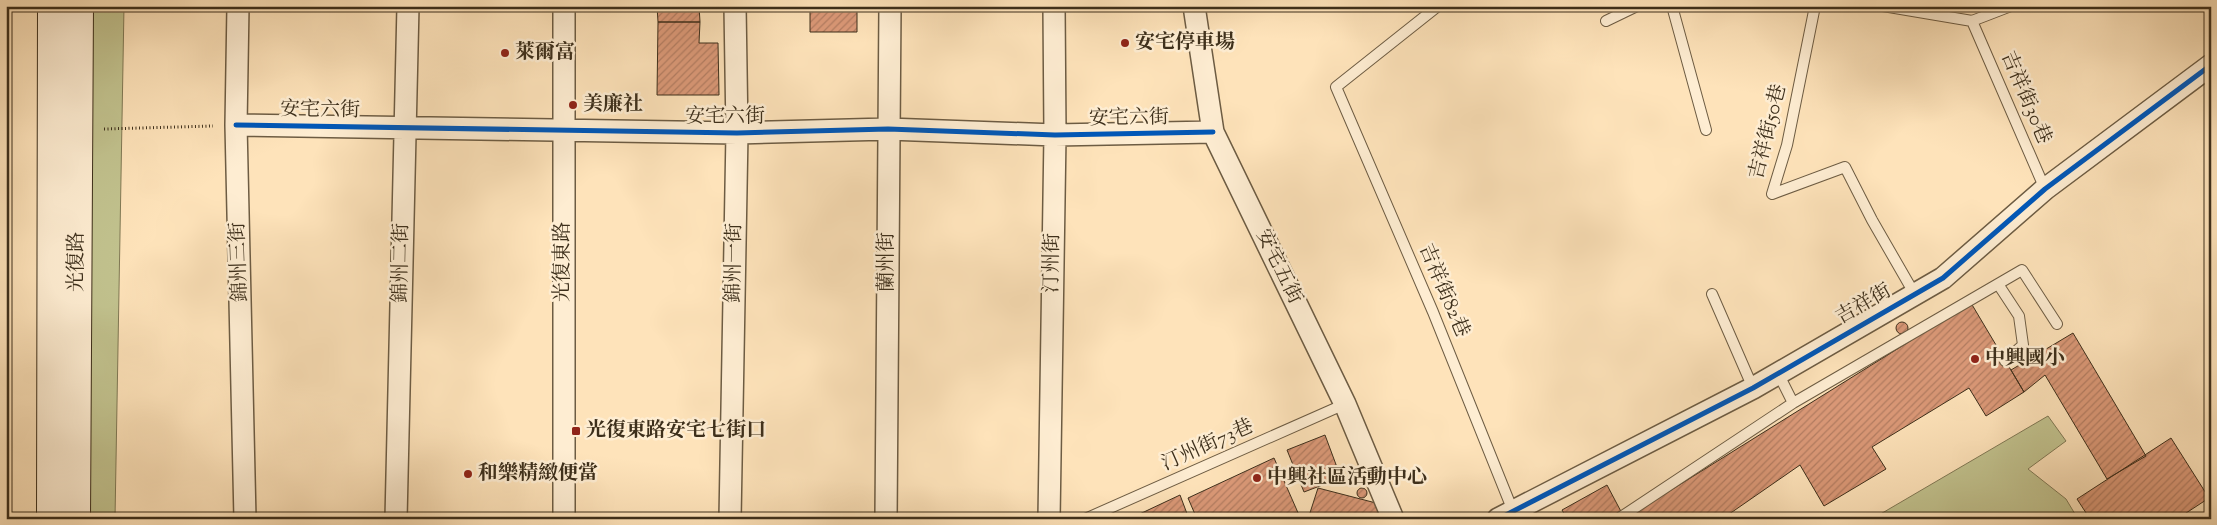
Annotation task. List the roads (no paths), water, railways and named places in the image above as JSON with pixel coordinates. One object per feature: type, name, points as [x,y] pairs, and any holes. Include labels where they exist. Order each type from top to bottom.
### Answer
[{"type":"street","name":"光復路","points":[[51,519],[52,6]]},
{"type":"street","name":"光復路","points":[[76,519],[78,6]]},
{"type":"street","name":"錦州三街","points":[[238,6],[236,125],[246,519]]},
{"type":"street","name":"錦州二街","points":[[396,519],[408,6]]},
{"type":"street","name":"光復東路","points":[[564,6],[562,129],[564,519]]},
{"type":"street","name":"錦州一街","points":[[730,519],[737,133],[735,6]]},
{"type":"street","name":"蘭州街","points":[[886,519],[890,6]]},
{"type":"street","name":"汀州街","points":[[1049,519],[1055,135],[1054,6]]},
{"type":"street","name":"安宅五街","points":[[1194,6],[1213,132],[1345,404],[1393,519]]},
{"type":"street","name":"吉祥街","points":[[1506,515],[1753,388],[1914,293],[1943,278],[2045,189],[2211,65]]},
{"type":"street","name":"安宅六街","points":[[236,125],[737,133],[888,129],[1055,135],[1213,132]]},
{"type":"lane","name":"吉祥街82巷","points":[[1438,6],[1336,87],[1433,312],[1506,515]]},
{"type":"lane","points":[[1606,21],[1637,6]]},
{"type":"lane","points":[[1672,6],[1706,130]]},
{"type":"lane","name":"吉祥街50巷","points":[[1815,6],[1787,145],[1772,194],[1845,167],[1872,220],[1914,293]]},
{"type":"lane","points":[[1883,6],[1972,21],[2011,6]]},
{"type":"lane","name":"吉祥街30巷","points":[[1972,21],[2045,189]]},
{"type":"lane","points":[[1618,519],[1792,403],[2022,270],[2057,324]]},
{"type":"lane","points":[[1998,284],[2019,316],[2023,345],[2006,361]]},
{"type":"lane","points":[[1712,294],[1753,388]]},
{"type":"lane","points":[[1778,372],[1792,403]]},
{"type":"lane","name":"汀州街73巷","points":[[1085,519],[1345,404]]},
{"type":"place","name":"安宅停車場","points":[[1125,43]]},
{"type":"place","name":"萊爾富","points":[[505,53]]},
{"type":"place","name":"美廉社","points":[[573,105]]},
{"type":"place","name":"中興國小","points":[[1975,359]]},
{"type":"place","name":"光復東路安宅七街口","points":[[576,431]]},
{"type":"place","name":"和樂精緻便當","points":[[468,474]]},
{"type":"place","name":"中興社區活動中心","points":[[1257,478]]}]
